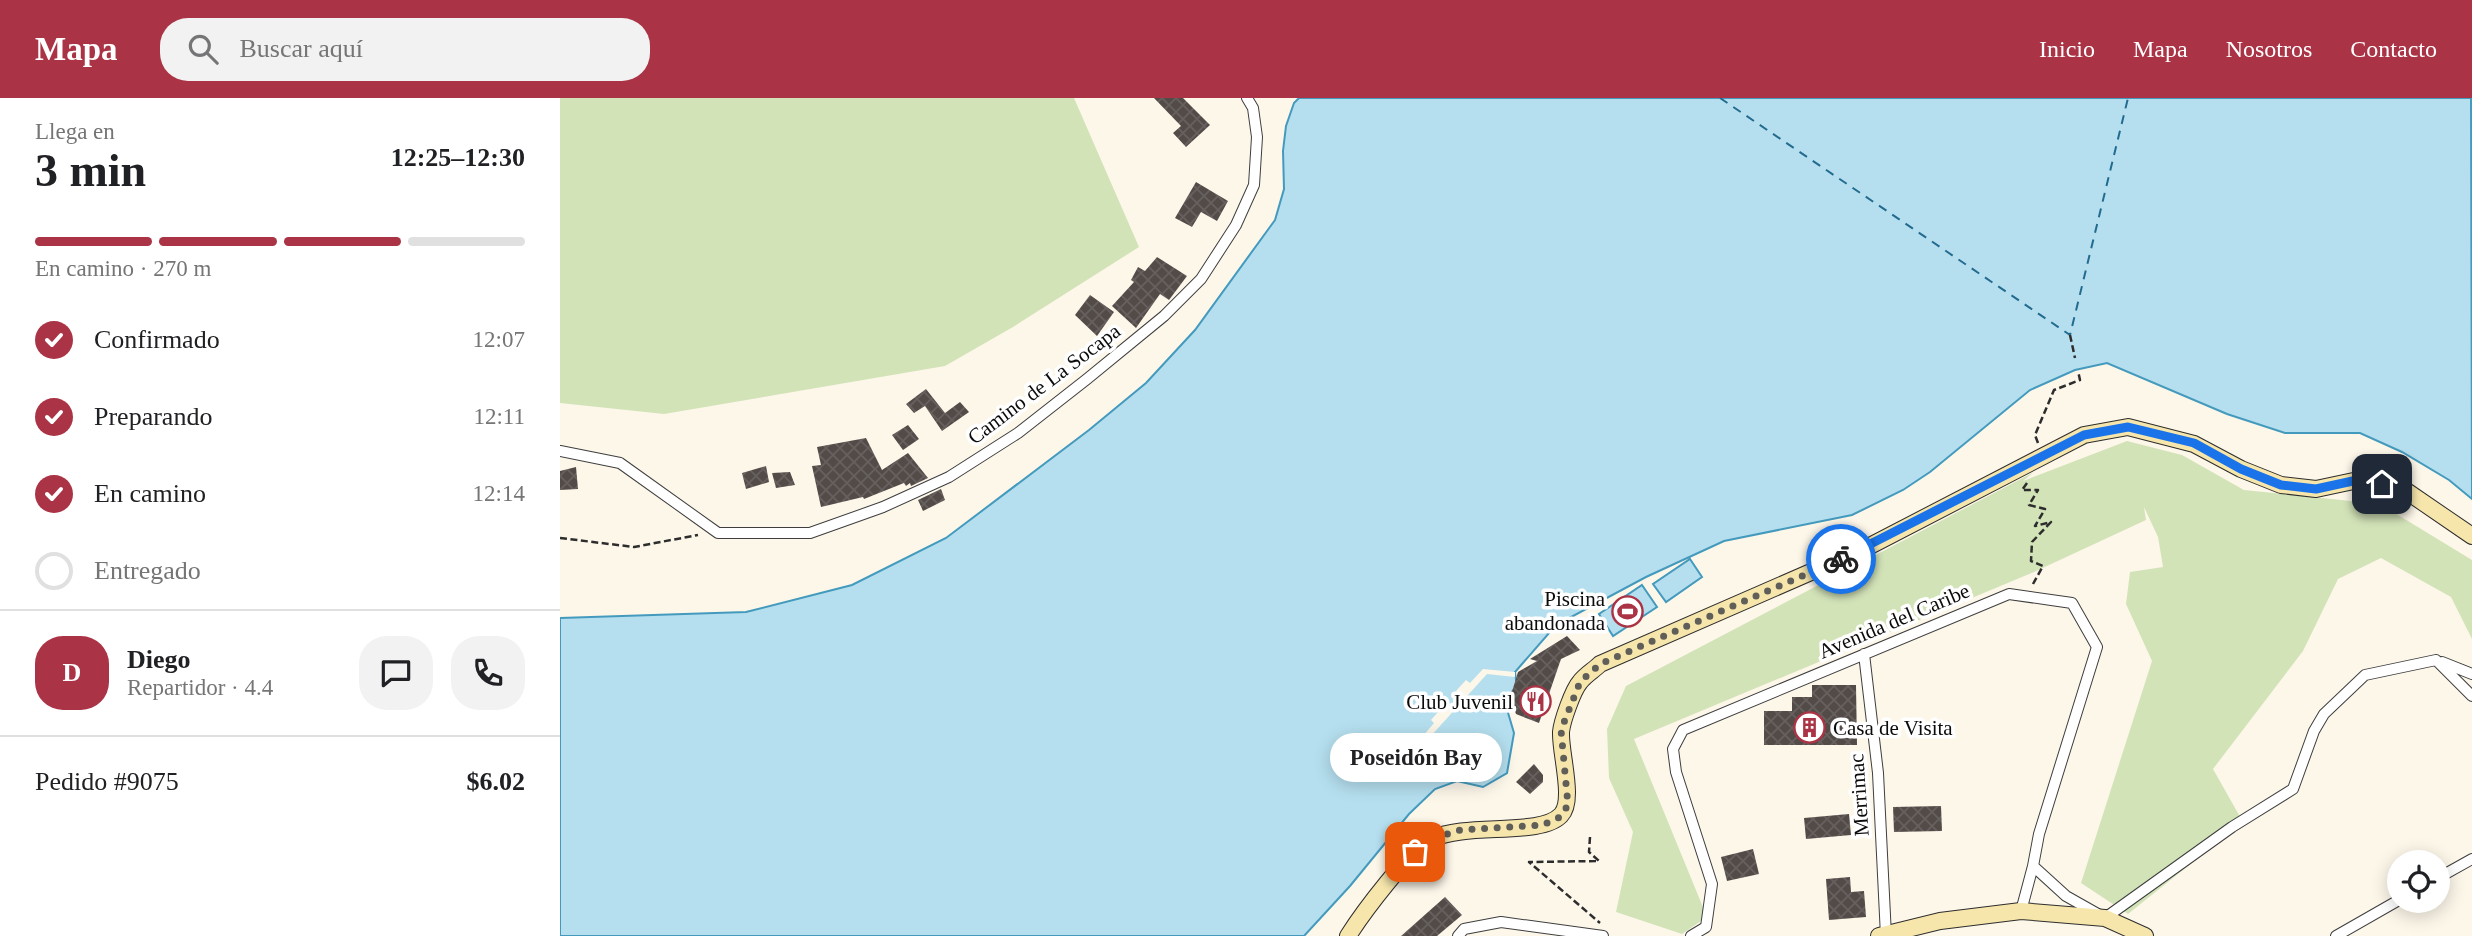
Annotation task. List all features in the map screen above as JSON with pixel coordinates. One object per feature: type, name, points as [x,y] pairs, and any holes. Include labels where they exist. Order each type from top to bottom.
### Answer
[{"type":"main road","points":[[1348,936],[1361,916],[1415,852],[1431,839],[1460,830],[1543,825],[1560,817],[1568,805],[1561,730],[1580,682],[1600,664],[1866,548],[2084,435],[2128,427],[2194,443],[2241,469],[2281,485],[2316,489],[2362,479],[2402,488],[2472,536]]},
{"type":"main road","points":[[1884,935],[1940,921],[2021,911],[2105,918],[2145,936]]},
{"type":"street","name":"Camino de La Socapa","points":[[718,533],[810,533],[883,507],[949,477],[1018,433],[1164,316],[1201,279],[1236,225],[1254,185],[1257,137],[1253,108],[1247,98]]},
{"type":"street","points":[[560,451],[620,463],[718,533]]},
{"type":"street","name":"Avenida del Caribe","points":[[1691,936],[1706,927],[1712,884],[1676,772],[1673,749],[1684,730],[2009,594],[2072,603],[2097,647],[2039,834],[2021,911]]},
{"type":"street","name":"Merrimac","points":[[1864,654],[1878,773],[1884,935]]},
{"type":"street","points":[[2033,866],[2066,896],[2105,918],[2232,827],[2293,789],[2314,731],[2324,714],[2365,675],[2436,660],[2472,674]]},
{"type":"street","points":[[2436,660],[2472,696]]},
{"type":"street","points":[[2450,871],[2472,859]]},
{"type":"street","points":[[2336,936],[2387,907]]},
{"type":"street","points":[[1458,936],[1464,929],[1501,922],[1604,932]]},
{"type":"path","points":[[2070,335],[2075,358]]},
{"type":"path","points":[[2035,435],[2054,390],[2080,380],[2078,371]]},
{"type":"path","points":[[2026,596],[2043,566],[2031,561],[2032,542],[2051,522],[2035,526],[2045,509],[2029,505],[2038,490],[2022,490],[2028,481]]},
{"type":"path","points":[[560,538],[634,547],[685,536],[718,533]]},
{"type":"path","points":[[1590,837],[1589,852],[1599,861],[1529,862],[1604,932]]},
{"type":"green space","points":[[560,98],[1074,98],[1139,247],[1013,327],[945,366],[664,414],[560,403]]},
{"type":"green space","points":[[2127,441],[2182,455],[2244,490],[2380,504],[2472,560],[2472,639],[2451,597],[2381,558],[2338,579],[2303,651],[2213,769],[2243,822],[2128,914],[2081,883],[2152,661],[2126,604],[2130,572],[2163,567],[2158,537],[2144,507],[2146,520],[2034,572],[1634,739],[1707,917],[1682,934],[1616,912],[1633,832],[1609,778],[1607,729],[1626,686],[2034,472],[2023,481]]},
{"type":"water","points":[[1299,98],[2471,98],[2472,499],[2449,480],[2402,452],[2360,433],[2285,433],[2227,414],[2107,363],[2075,370],[2030,390],[1930,472],[1903,490],[1852,515],[1724,541],[1646,577],[1556,625],[1515,672],[1517,687],[1504,699],[1514,733],[1507,773],[1483,787],[1457,781],[1435,789],[1409,814],[1350,886],[1304,936],[560,936],[560,618],[746,612],[852,585],[946,538],[1089,430],[1146,383],[1195,330],[1275,220],[1284,189],[1283,151],[1286,126],[1294,103]]},
{"type":"water","name":"Piscina abandonada","points":[[1690,559],[1702,577],[1666,602],[1653,584]]},
{"type":"water","name":"Piscina abandonada","points":[[1642,585],[1657,607],[1613,636],[1599,614]]},
{"type":"pier","points":[[1483,669],[1515,672],[1515,677],[1487,674],[1402,768],[1399,762],[1412,748],[1409,744],[1419,733],[1423,736],[1434,723],[1431,720],[1445,704],[1449,707],[1460,695],[1456,691],[1466,680],[1470,683]]},
{"type":"building","points":[[1154,98],[1183,98],[1210,125],[1186,147],[1173,133],[1181,126]]},
{"type":"building","points":[[1196,182],[1228,201],[1217,221],[1201,212],[1192,227],[1175,218]]},
{"type":"building","points":[[1157,257],[1187,276],[1169,300],[1160,294],[1136,328],[1112,306],[1134,282],[1131,280],[1138,267],[1145,271]]},
{"type":"building","points":[[1090,295],[1114,312],[1097,336],[1075,315]]},
{"type":"building","points":[[926,389],[945,413],[960,402],[969,412],[942,431],[925,406],[914,413],[906,404]]},
{"type":"building","points":[[908,425],[919,439],[903,450],[892,435]]},
{"type":"building","points":[[866,438],[882,470],[908,453],[928,478],[911,486],[910,483],[906,486],[904,483],[864,499],[863,497],[821,507],[812,466],[821,465],[817,447]]},
{"type":"building","points":[[766,466],[769,482],[746,489],[742,473]]},
{"type":"building","points":[[576,467],[578,489],[560,490],[560,471]]},
{"type":"building","points":[[790,472],[795,485],[776,488],[772,473]]},
{"type":"building","points":[[941,489],[945,500],[923,511],[918,500]]},
{"type":"building","points":[[1567,636],[1580,650],[1561,659],[1539,723],[1516,714],[1510,698],[1518,672],[1537,661],[1530,659]]},
{"type":"building","name":"Casa de Visita","points":[[1812,685],[1856,685],[1857,745],[1764,745],[1764,711],[1792,711],[1792,697],[1812,697]]},
{"type":"building","points":[[1534,764],[1543,775],[1543,782],[1530,794],[1516,782]]},
{"type":"building","points":[[1941,806],[1942,831],[1894,832],[1893,807]]},
{"type":"building","points":[[1849,814],[1851,835],[1806,839],[1804,818]]},
{"type":"building","points":[[1753,849],[1759,874],[1727,881],[1721,857]]},
{"type":"building","points":[[1850,877],[1851,892],[1864,891],[1866,917],[1829,920],[1826,879]]},
{"type":"building","points":[[1445,897],[1462,915],[1437,936],[1401,936]]},
{"type":"ferry route","points":[[1720,98],[2070,335],[2128,98]]},
{"type":"way so far","points":[[1415,852],[1431,839],[1460,830],[1543,825],[1560,817],[1568,805],[1561,730],[1580,682],[1600,664],[1841,559]]},
{"type":"place","name":"Piscina abandonada","points":[[1628,611]]},
{"type":"place","name":"Club Juvenil","points":[[1536,702]]},
{"type":"place","name":"Casa de Visita","points":[[1810,728]]},
{"type":"place","name":"Poseidón Bay","points":[[1415,852]]},
{"type":"route","points":[[1841,559],[2084,435],[2128,427],[2194,443],[2241,469],[2281,485],[2316,489],[2362,479],[2382,484]]}]
